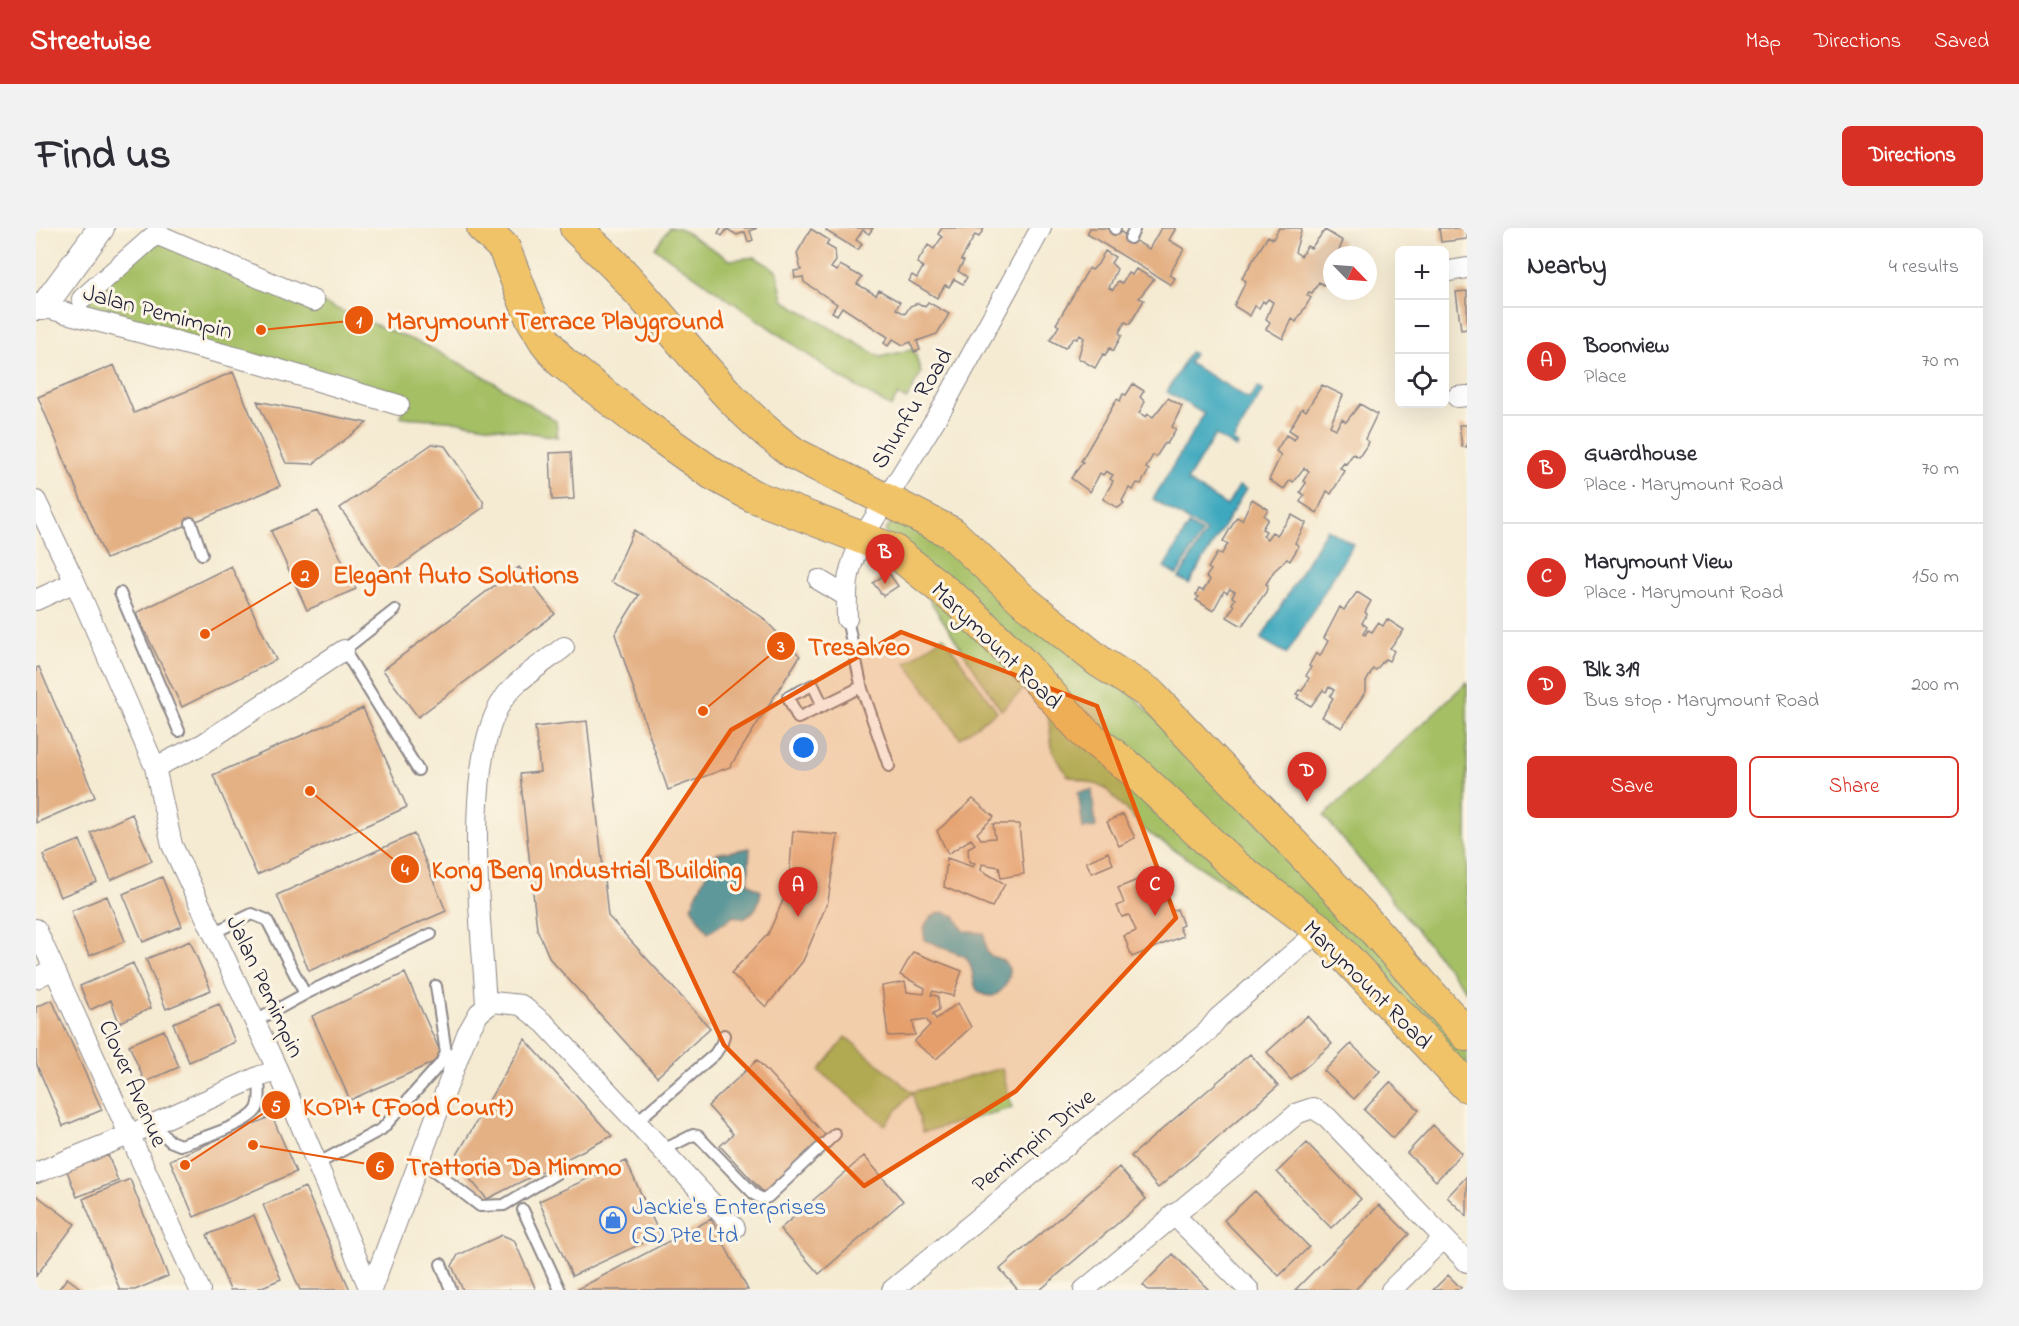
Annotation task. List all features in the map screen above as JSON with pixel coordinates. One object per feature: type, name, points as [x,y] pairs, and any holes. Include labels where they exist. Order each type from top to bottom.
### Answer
[{"type":"main road","name":"Marymount Road","points":[[483,228],[504,248],[531,317],[545,341],[562,362],[638,421],[713,474],[753,496],[893,550],[962,605],[1023,664],[1085,733],[1134,771],[1235,866],[1325,935],[1467,1086]]},
{"type":"main road","name":"Marymount Road","points":[[576,228],[631,282],[716,383],[764,429],[795,454],[952,533],[1023,600],[1100,662],[1149,693],[1360,914],[1467,1035]]},
{"type":"street","points":[[39,307],[101,228]]},
{"type":"street","name":"Shunfu Road","points":[[847,619],[846,584],[852,560],[863,537],[943,407],[1041,228]]},
{"type":"street","points":[[82,299],[156,234],[314,301]]},
{"type":"street","points":[[1449,271],[1467,268]]},
{"type":"street","name":"Jalan Pemimpin","points":[[39,307],[250,361],[399,405]]},
{"type":"street","name":"Jalan Pemimpin","points":[[36,501],[75,582],[155,767],[172,845],[254,1022],[269,1074],[316,1164],[370,1290]]},
{"type":"street","points":[[819,580],[846,596]]},
{"type":"street","points":[[36,600],[75,582]]},
{"type":"street","points":[[564,647],[508,693],[487,736],[476,832],[486,1005],[499,1001],[511,1003],[535,1015],[735,1228]]},
{"type":"street","points":[[155,767],[203,744],[344,650]]},
{"type":"street","name":"Clover Avenue","points":[[36,929],[200,1290]]},
{"type":"street","name":"Pemimpin Drive","points":[[892,1290],[1091,1125],[1217,1026],[1325,935]]},
{"type":"street","points":[[36,978],[54,969]]},
{"type":"street","name":"Jalan Pemimpin","points":[[370,1290],[467,1034],[486,1005]]},
{"type":"street","points":[[36,1173],[269,1074]]},
{"type":"street","points":[[1084,1290],[1173,1214],[1298,1113],[1313,1108],[1327,1117],[1467,1262]]},
{"type":"street","points":[[1173,1214],[1249,1290]]},
{"type":"street","points":[[1391,1290],[1444,1238]]},
{"type":"lane","points":[[191,523],[202,554]]},
{"type":"lane","points":[[120,593],[179,731]]},
{"type":"lane","points":[[395,610],[344,650],[418,770]]},
{"type":"lane","points":[[847,619],[861,687],[889,766]]},
{"type":"lane","points":[[823,706],[813,685],[788,697],[798,718],[823,706],[861,687]]},
{"type":"lane","points":[[213,933],[252,914],[267,920],[305,994]]},
{"type":"lane","points":[[254,1022],[305,994],[432,934]]},
{"type":"lane","points":[[316,1164],[382,1129],[441,1063],[446,1053],[436,986]]},
{"type":"lane","points":[[636,1122],[715,1054],[724,1035]]},
{"type":"lane","points":[[153,1124],[170,1141],[180,1145],[237,1123],[254,1113],[258,1107],[269,1074]]},
{"type":"lane","points":[[663,1150],[693,1135],[698,1136],[762,1199],[768,1197],[835,1134]]},
{"type":"lane","points":[[419,1159],[480,1206],[504,1205],[557,1173]]},
{"type":"lane","points":[[523,1210],[560,1290]]},
{"type":"lane","points":[[441,1264],[451,1290]]},
{"type":"highlighted area","points":[[901,632],[1097,706],[1176,918],[1016,1091],[864,1186],[724,1045],[640,865],[731,730]]},
{"type":"green space","points":[[669,228],[679,228],[730,260],[755,257],[777,271],[783,300],[880,357],[914,349],[921,373],[906,400],[898,395],[891,407],[840,377],[655,248]]},
{"type":"green space","points":[[156,234],[427,346],[482,375],[556,421],[558,437],[447,420],[401,417],[405,395],[71,315]]},
{"type":"green space","points":[[904,507],[1100,662],[1467,1035],[1467,1086],[1204,843],[1275,916],[1147,832],[1104,787],[1067,775],[1052,750],[1047,705],[1027,686],[1001,710],[885,531]]},
{"type":"green space","points":[[943,636],[997,711],[960,738],[906,663]]},
{"type":"green space","points":[[1467,682],[1467,992],[1324,816]]},
{"type":"green space","points":[[846,1037],[912,1092],[885,1125],[819,1071]]},
{"type":"green space","points":[[1002,1068],[1012,1108],[923,1132],[912,1092]]},
{"type":"water","points":[[1190,352],[1194,354],[1189,363],[1249,399],[1258,387],[1263,390],[1233,441],[1238,445],[1236,448],[1215,435],[1187,481],[1227,506],[1239,486],[1246,489],[1189,584],[1179,578],[1206,532],[1153,499],[1204,414],[1167,392]]},
{"type":"water","points":[[1189,525],[1202,533],[1177,575],[1164,567]]},
{"type":"water","points":[[1327,529],[1353,544],[1287,654],[1261,639]]},
{"type":"water","points":[[1092,790],[1096,827],[1083,829],[1078,792]]},
{"type":"water","points":[[750,848],[748,883],[761,891],[758,904],[744,919],[734,916],[708,933],[691,907],[715,854]]},
{"type":"water","points":[[943,912],[955,916],[964,931],[984,933],[987,953],[1002,960],[1008,966],[1008,981],[997,994],[984,995],[979,992],[966,957],[925,940],[924,930],[927,922],[933,916]]},
{"type":"building","points":[[721,228],[757,228],[750,231],[753,240],[748,242],[745,232],[737,235],[727,229],[722,236],[718,233]]},
{"type":"building","points":[[827,228],[873,228],[869,234],[863,230],[856,240],[862,244],[858,250],[826,231]]},
{"type":"building","points":[[942,228],[984,228],[979,237],[975,235],[961,260],[964,261],[958,271],[967,277],[963,284],[954,279],[949,287],[945,285],[937,298],[909,281],[912,275],[917,278],[923,267],[917,263],[928,245],[934,249],[942,237],[938,234]]},
{"type":"building","points":[[1090,228],[1114,228],[1149,249],[1161,228],[1176,228],[1169,240],[1184,249],[1169,275],[1175,278],[1171,285],[1087,234]]},
{"type":"building","points":[[1279,228],[1302,228],[1295,252],[1301,256],[1307,246],[1311,248],[1325,230],[1343,241],[1341,246],[1323,246],[1323,284],[1319,282],[1312,293],[1309,292],[1307,295],[1311,298],[1296,322],[1292,319],[1283,339],[1266,329],[1270,322],[1266,319],[1273,302],[1268,299],[1265,303],[1263,301],[1259,308],[1255,306],[1250,316],[1234,306],[1246,281],[1242,278],[1268,236],[1273,239]]},
{"type":"building","points":[[1439,228],[1467,228],[1467,239],[1441,242]]},
{"type":"building","points":[[811,229],[829,240],[826,245],[835,250],[836,261],[831,268],[837,271],[840,265],[862,277],[857,284],[876,295],[879,290],[900,302],[896,309],[905,314],[910,306],[918,303],[925,307],[928,302],[949,314],[937,334],[917,341],[920,350],[914,352],[911,342],[903,345],[893,339],[888,346],[884,343],[888,337],[842,307],[837,315],[832,312],[837,304],[804,282],[803,277],[795,278],[794,271],[801,270],[797,253]]},
{"type":"building","points":[[1105,251],[1115,257],[1111,263],[1117,269],[1109,288],[1113,290],[1118,281],[1122,283],[1128,273],[1132,275],[1136,269],[1154,279],[1139,298],[1144,300],[1130,324],[1125,322],[1119,333],[1122,335],[1113,351],[1110,348],[1105,355],[1103,354],[1095,368],[1078,358],[1084,338],[1080,335],[1065,348],[1050,340],[1059,326],[1056,324],[1089,268],[1092,270],[1098,264]]},
{"type":"building","points":[[1467,291],[1467,329],[1461,330],[1456,292]]},
{"type":"building","points":[[114,365],[134,413],[233,372],[280,486],[106,559],[38,397]]},
{"type":"building","points":[[1133,384],[1144,391],[1140,397],[1145,402],[1139,413],[1146,417],[1148,414],[1153,417],[1168,398],[1182,406],[1172,427],[1176,429],[1167,444],[1165,443],[1156,457],[1153,455],[1146,468],[1149,470],[1141,484],[1137,483],[1133,490],[1129,488],[1122,501],[1124,503],[1118,508],[1103,499],[1113,481],[1110,479],[1113,475],[1106,471],[1103,475],[1100,473],[1090,492],[1071,478],[1083,462],[1081,461],[1117,399],[1120,401],[1123,394],[1126,395]]},
{"type":"building","points":[[1322,385],[1343,395],[1330,426],[1336,429],[1342,419],[1346,422],[1360,404],[1377,414],[1365,439],[1369,442],[1359,457],[1353,454],[1340,468],[1345,471],[1331,494],[1327,491],[1317,513],[1300,502],[1304,495],[1300,492],[1306,483],[1303,481],[1309,471],[1304,468],[1293,482],[1290,480],[1284,489],[1269,480],[1281,455],[1276,451],[1286,435],[1294,440],[1297,435],[1289,430],[1302,408],[1306,411]]},
{"type":"building","points":[[257,401],[367,423],[313,464],[286,463]]},
{"type":"building","points":[[1459,425],[1467,425],[1467,447],[1462,447]]},
{"type":"building","points":[[432,444],[445,446],[483,501],[484,507],[387,575],[340,508]]},
{"type":"building","points":[[571,452],[574,499],[552,500],[550,453]]},
{"type":"building","points":[[1252,499],[1268,509],[1264,516],[1268,519],[1262,529],[1266,531],[1263,536],[1267,539],[1272,532],[1277,535],[1292,515],[1306,523],[1295,543],[1299,546],[1290,561],[1287,559],[1274,571],[1266,584],[1268,585],[1266,592],[1242,626],[1227,617],[1234,606],[1232,604],[1235,599],[1232,597],[1235,592],[1230,589],[1227,593],[1224,591],[1213,611],[1196,600],[1199,597],[1196,595],[1199,589],[1203,591],[1210,580],[1206,577],[1211,570],[1208,568],[1217,553],[1221,555],[1228,544],[1223,541],[1237,517],[1242,520]]},
{"type":"building","points":[[318,511],[356,589],[307,610],[271,531]]},
{"type":"building","points":[[634,530],[762,617],[800,656],[730,767],[668,790],[615,634],[639,595],[611,582]]},
{"type":"building","points":[[231,566],[276,660],[182,707],[136,613]]},
{"type":"building","points":[[519,567],[555,614],[418,717],[383,670]]},
{"type":"building","points":[[888,572],[898,586],[883,596],[873,583]]},
{"type":"building","points":[[1357,592],[1371,601],[1362,623],[1367,627],[1363,634],[1365,635],[1368,630],[1372,632],[1378,623],[1383,626],[1387,619],[1404,630],[1390,648],[1394,651],[1389,661],[1385,659],[1376,670],[1373,669],[1366,682],[1366,691],[1342,728],[1322,717],[1333,698],[1330,696],[1334,690],[1329,687],[1326,692],[1323,690],[1311,706],[1297,698],[1299,695],[1296,694],[1299,690],[1302,691],[1309,678],[1306,676],[1316,653],[1320,656],[1328,641],[1324,638],[1340,607],[1344,610]]},
{"type":"building","points":[[39,667],[95,797],[36,823],[36,668]]},
{"type":"building","points":[[363,708],[407,807],[257,875],[213,775]]},
{"type":"building","points":[[587,721],[608,916],[710,1028],[657,1077],[550,959],[537,929],[520,774],[540,772],[535,727]]},
{"type":"building","points":[[973,799],[994,817],[977,833],[981,839],[995,838],[993,824],[1019,824],[1024,874],[1001,878],[999,867],[982,864],[981,870],[1005,884],[992,907],[944,887],[947,858],[973,867],[975,863],[969,862],[968,848],[975,844],[971,839],[948,854],[937,831]]},
{"type":"building","points":[[132,814],[152,861],[111,880],[91,833]]},
{"type":"building","points":[[1123,814],[1135,838],[1119,846],[1107,822]]},
{"type":"building","points":[[793,831],[838,835],[828,901],[803,961],[766,1007],[731,973],[768,934],[788,889]]},
{"type":"building","points":[[414,834],[446,911],[309,971],[277,895]]},
{"type":"building","points":[[80,840],[97,882],[60,897],[43,855]]},
{"type":"building","points":[[1108,852],[1113,864],[1092,873],[1086,862]]},
{"type":"building","points":[[1156,872],[1162,887],[1166,885],[1170,894],[1166,896],[1172,911],[1177,909],[1183,925],[1179,927],[1183,936],[1132,957],[1124,936],[1136,931],[1129,915],[1122,917],[1117,906],[1124,903],[1118,888]]},
{"type":"building","points":[[162,877],[182,926],[143,942],[123,894]]},
{"type":"building","points":[[107,896],[125,941],[89,956],[71,911]]},
{"type":"building","points":[[190,941],[211,990],[166,1009],[146,959]]},
{"type":"building","points":[[913,952],[962,971],[953,996],[933,991],[931,995],[938,996],[939,1010],[932,1014],[936,1019],[958,1003],[971,1027],[936,1059],[914,1042],[930,1025],[926,1019],[913,1021],[915,1035],[888,1036],[882,986],[905,982],[907,992],[924,994],[925,988],[900,975]]},
{"type":"building","points":[[133,963],[151,1008],[119,1023],[111,1000],[90,1010],[80,986]]},
{"type":"building","points":[[405,973],[443,1058],[350,1100],[312,1016]]},
{"type":"building","points":[[52,1000],[102,1110],[63,1126],[36,1063],[36,1007]]},
{"type":"building","points":[[219,1004],[235,1042],[189,1062],[173,1023]]},
{"type":"building","points":[[1307,1016],[1332,1044],[1291,1080],[1267,1052]]},
{"type":"building","points":[[164,1030],[179,1067],[145,1082],[129,1045]]},
{"type":"building","points":[[525,1039],[612,1136],[487,1199],[454,1160]]},
{"type":"building","points":[[1351,1044],[1380,1071],[1354,1099],[1324,1071]]},
{"type":"building","points":[[1250,1054],[1278,1086],[1158,1188],[1131,1156]]},
{"type":"building","points":[[757,1060],[827,1137],[765,1194],[720,1146],[733,1134],[708,1106]]},
{"type":"building","points":[[1390,1082],[1419,1110],[1393,1138],[1364,1110]]},
{"type":"building","points":[[272,1116],[296,1172],[194,1217],[170,1160]]},
{"type":"building","points":[[1433,1125],[1462,1153],[1436,1181],[1407,1153]]},
{"type":"building","points":[[1307,1143],[1361,1199],[1331,1228],[1277,1172]]},
{"type":"building","points":[[108,1155],[118,1181],[77,1197],[67,1171]]},
{"type":"building","points":[[864,1156],[903,1201],[819,1274],[780,1229]]},
{"type":"building","points":[[626,1161],[660,1235],[572,1276],[539,1201]]},
{"type":"building","points":[[1119,1167],[1146,1199],[1040,1290],[1018,1290],[1000,1269]]},
{"type":"building","points":[[1467,1176],[1467,1216],[1447,1197]]},
{"type":"building","points":[[130,1179],[168,1276],[135,1290],[120,1290],[83,1199]]},
{"type":"building","points":[[305,1187],[350,1290],[300,1290],[263,1205]]},
{"type":"building","points":[[1255,1191],[1309,1247],[1279,1276],[1224,1220]]},
{"type":"building","points":[[36,1195],[75,1224],[36,1276]]},
{"type":"building","points":[[1379,1205],[1409,1234],[1355,1290],[1295,1290]]},
{"type":"building","points":[[254,1215],[281,1279],[255,1290],[230,1290],[207,1235]]},
{"type":"building","points":[[711,1219],[748,1290],[576,1290]]},
{"type":"building","points":[[502,1235],[514,1240],[536,1290],[463,1290],[452,1266],[458,1255]]},
{"type":"building","points":[[1173,1254],[1209,1290],[1148,1290],[1143,1285]]},
{"type":"building","points":[[1448,1275],[1463,1290],[1433,1290]]},
{"type":"building","points":[[67,1278],[83,1290],[58,1290]]},
{"type":"place","name":"Marymount Terrace Playground","points":[[261,330]]},
{"type":"place","name":"Guardhouse","points":[[885,584]]},
{"type":"place","name":"Elegant Auto Solutions","points":[[205,634]]},
{"type":"place","name":"Tresalveo","points":[[703,711]]},
{"type":"place","name":"Kong Beng Industrial Building","points":[[310,791]]},
{"type":"place","name":"Blk 319","points":[[1307,802]]},
{"type":"place","name":"Marymount View","points":[[1155,916]]},
{"type":"place","name":"Boonview","points":[[798,917]]},
{"type":"place","name":"Trattoria Da Mimmo","points":[[253,1145]]},
{"type":"place","name":"KOPI+ (Food Court)","points":[[185,1165]]},
{"type":"place","name":"Jackie's Enterprises (S) Pte Ltd","points":[[613,1220]]}]
